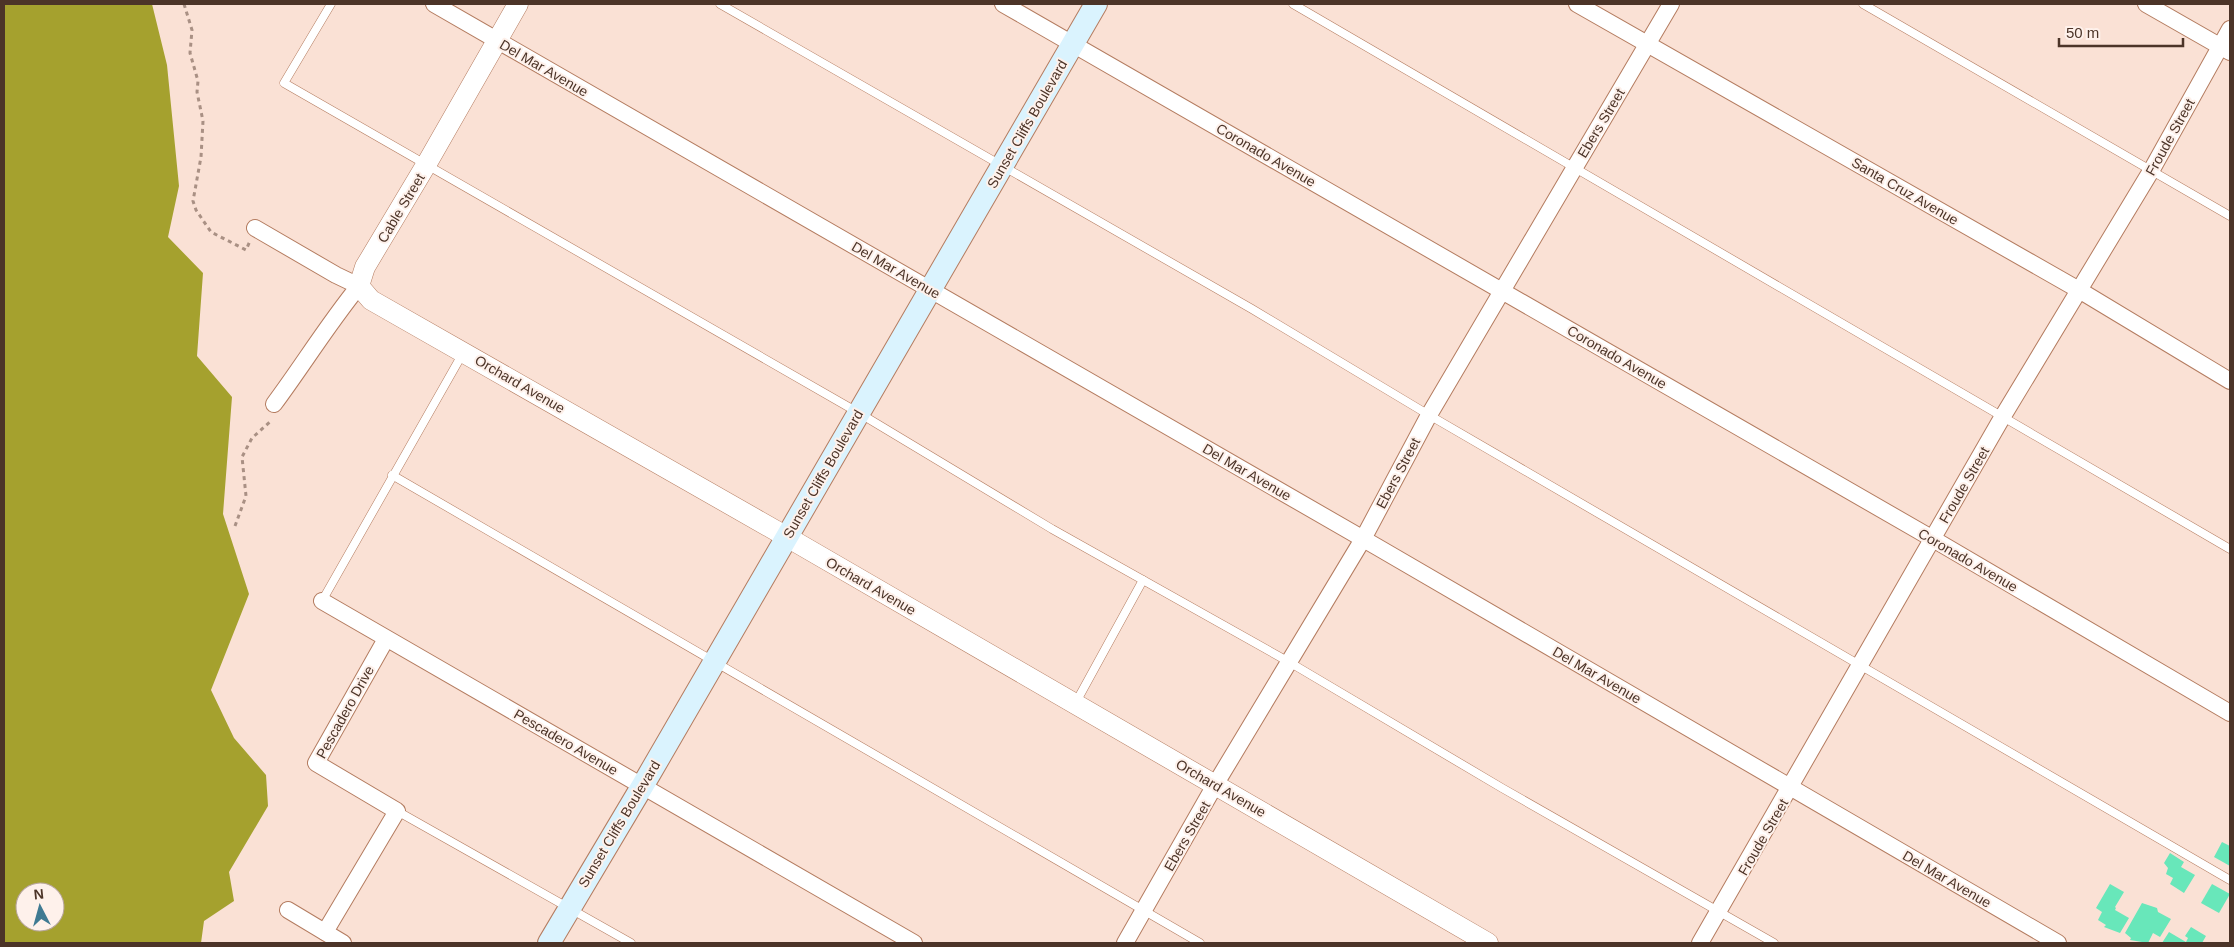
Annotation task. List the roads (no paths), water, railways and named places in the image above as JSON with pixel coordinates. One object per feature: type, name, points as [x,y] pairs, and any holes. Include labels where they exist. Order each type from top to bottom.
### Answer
[{"type":"main road","name":"Sunset Cliffs Boulevard","points":[[548,943],[643,785],[1096,4]]},
{"type":"street","name":"Del Mar Avenue","points":[[434,4],[2058,943]]},
{"type":"street","name":"Cable Street","points":[[274,404],[304,365],[341,308],[359,286],[365,267],[518,4]]},
{"type":"street","name":"Coronado Avenue","points":[[1003,4],[1933,539],[2230,713]]},
{"type":"street","name":"Santa Cruz Avenue","points":[[1577,4],[1647,46],[2079,290],[2230,381]]},
{"type":"street","name":"Ebers Street","points":[[1125,943],[1362,539],[1429,416],[1671,4]]},
{"type":"street","points":[[2146,4],[2225,49]]},
{"type":"street","name":"Froude Street","points":[[1700,943],[2003,416],[2225,49],[2230,29]]},
{"type":"street","name":"Orchard Avenue","points":[[255,228],[336,275],[359,286],[371,300],[787,537],[1488,943]]},
{"type":"street","name":"Pescadero Avenue","points":[[322,601],[914,943]]},
{"type":"street","name":"Pescadero Drive","points":[[386,639],[316,763],[397,810]]},
{"type":"street","points":[[325,932],[397,810]]},
{"type":"street","points":[[288,910],[344,943]]},
{"type":"lane","points":[[331,4],[284,83],[859,413],[1052,529],[1289,662],[1511,793],[1774,943]]},
{"type":"lane","points":[[720,4],[1252,309],[1429,416],[1861,664],[2230,880]]},
{"type":"lane","points":[[1293,4],[1575,166],[2230,549]]},
{"type":"lane","points":[[1863,4],[2230,216]]},
{"type":"lane","points":[[322,601],[392,475],[464,352]]},
{"type":"lane","points":[[392,475],[1200,943]]},
{"type":"lane","points":[[1075,704],[1143,580]]},
{"type":"lane","points":[[397,810],[632,943]]}]
